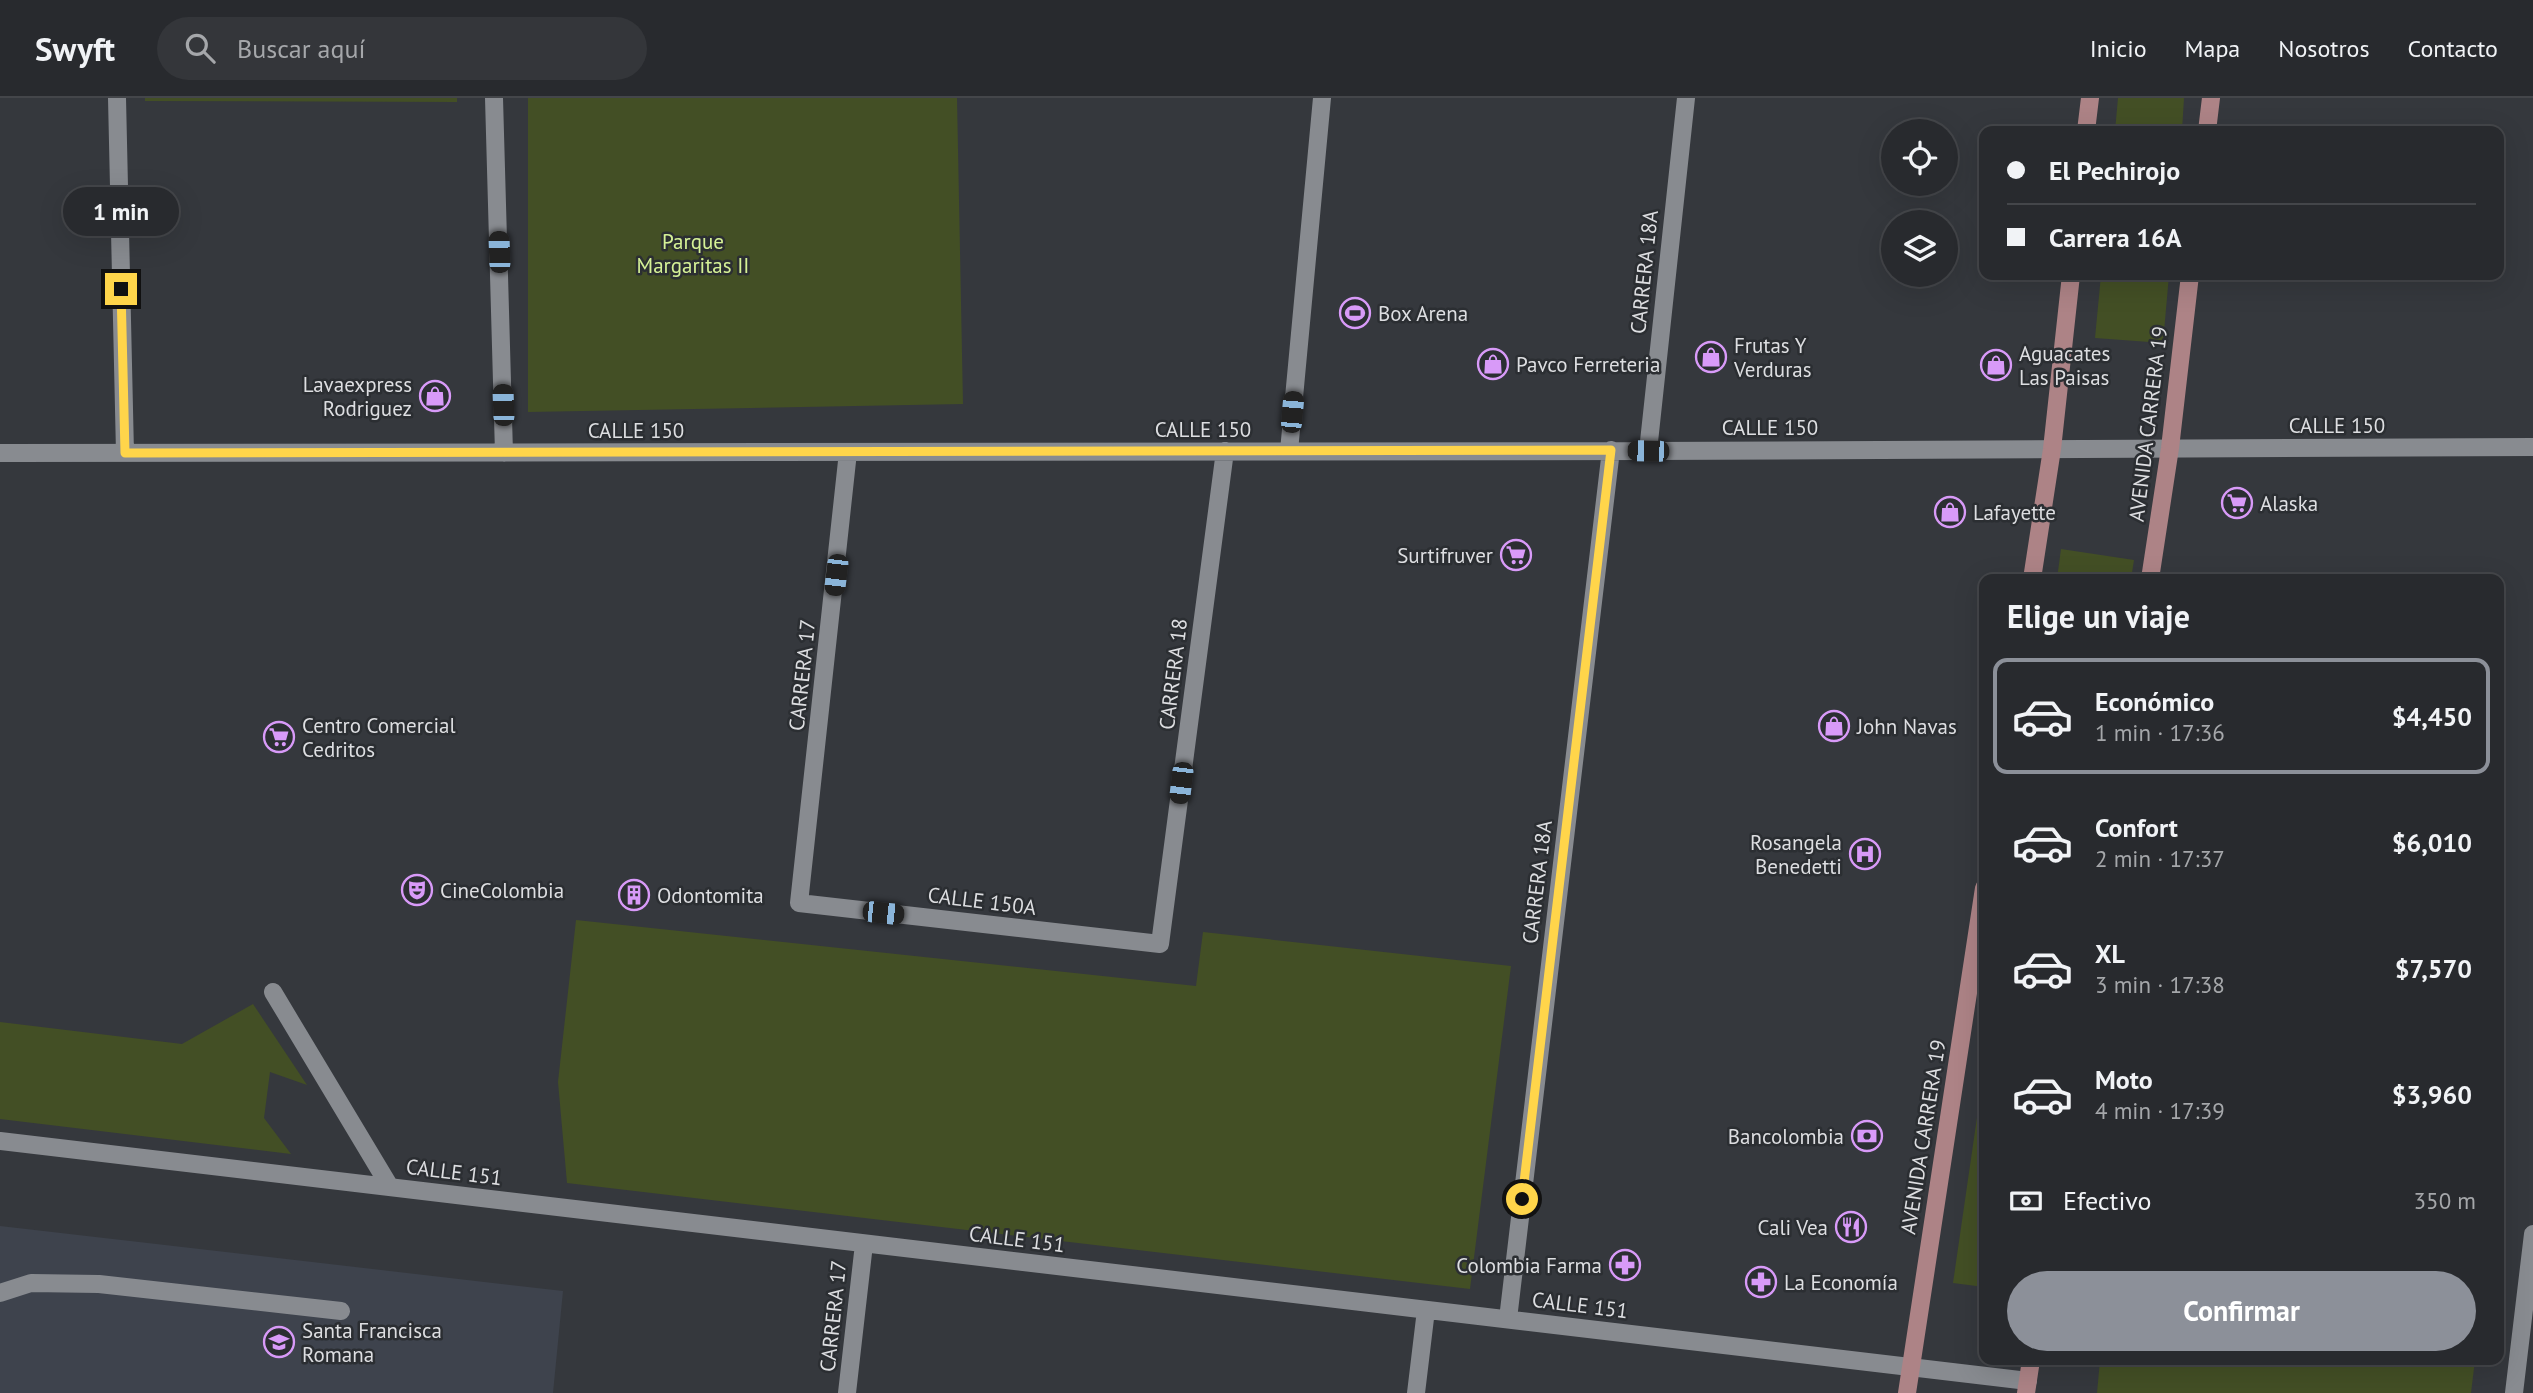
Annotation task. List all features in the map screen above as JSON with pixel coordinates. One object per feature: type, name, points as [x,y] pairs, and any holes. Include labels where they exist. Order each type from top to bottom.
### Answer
[{"type":"main road","points":[[2087,126],[2090,98]]},
{"type":"main road","points":[[2208,126],[2211,98]]},
{"type":"main road","points":[[2033,574],[2052,449],[2070,280]]},
{"type":"main road","name":"AVENIDA CARRERA 19","points":[[2151,574],[2170,448],[2189,280]]},
{"type":"main road","name":"AVENIDA CARRERA 19","points":[[1907,1393],[1979,920]]},
{"type":"main road","points":[[2027,1387],[2030,1365]]},
{"type":"street","points":[[117,98],[125,453]]},
{"type":"street","points":[[495,98],[504,453]]},
{"type":"street","points":[[1289,451],[1322,98]]},
{"type":"street","name":"CARRERA 18A","points":[[1648,451],[1686,98]]},
{"type":"street","name":"CALLE 150","points":[[0,453],[2533,447]]},
{"type":"street","name":"CARRERA 18A","points":[[1508,1319],[1611,450]]},
{"type":"street","name":"CARRERA 18","points":[[1160,944],[1225,451]]},
{"type":"street","name":"CARRERA 17","points":[[799,903],[848,452]]},
{"type":"street","name":"CALLE 150A","points":[[799,903],[1160,944]]},
{"type":"street","points":[[273,992],[390,1187]]},
{"type":"street","name":"CALLE 151","points":[[0,1141],[1910,1367],[2027,1387]]},
{"type":"street","points":[[2514,1393],[2533,1234]]},
{"type":"street","name":"CARRERA 17","points":[[847,1393],[864,1244]]},
{"type":"street","points":[[0,1293],[30,1283],[99,1284],[341,1311]]},
{"type":"street","points":[[1416,1393],[1426,1310]]},
{"type":"shaded area","name":"Santa Francisca Romana","points":[[0,1226],[563,1291],[553,1393],[0,1393]]},
{"type":"green space","points":[[145,98],[457,98],[457,102],[145,101]]},
{"type":"green space","name":"Parque Margaritas II","points":[[528,98],[957,98],[963,404],[528,412]]},
{"type":"green space","points":[[2118,98],[2184,98],[2182,126],[2115,126]]},
{"type":"green space","points":[[2101,280],[2169,280],[2163,343],[2095,338]]},
{"type":"green space","points":[[2061,549],[2134,560],[2132,574],[2058,574]]},
{"type":"green space","points":[[576,920],[1196,986],[1203,932],[1511,966],[1470,1289],[567,1183],[558,1082]]},
{"type":"green space","points":[[253,1004],[307,1085],[270,1072],[264,1118],[291,1154],[0,1119],[0,1022],[182,1044]]},
{"type":"green space","points":[[1979,1104],[1979,1286],[1953,1283]]},
{"type":"green space","points":[[2100,1365],[2474,1365],[2471,1393],[2097,1393]]},
{"type":"place","name":"Box Arena","points":[[1355,313]]},
{"type":"place","name":"Frutas Y Verduras","points":[[1711,357]]},
{"type":"place","name":"Pavco Ferreteria","points":[[1493,364]]},
{"type":"place","name":"Aguacates Las Paisas","points":[[1996,365]]},
{"type":"place","name":"Lavaexpress Rodriguez","points":[[435,396]]},
{"type":"place","name":"Alaska","points":[[2237,503]]},
{"type":"place","name":"Lafayette","points":[[1950,512]]},
{"type":"place","name":"Surtifruver","points":[[1516,555]]},
{"type":"place","name":"John Navas","points":[[1834,726]]},
{"type":"place","name":"Centro Comercial Cedritos","points":[[279,737]]},
{"type":"place","name":"Rosangela Benedetti","points":[[1865,854]]},
{"type":"place","name":"CineColombia","points":[[417,890]]},
{"type":"place","name":"Odontomita","points":[[634,895]]},
{"type":"place","name":"Bancolombia","points":[[1867,1136]]},
{"type":"place","name":"Cali Vea","points":[[1851,1227]]},
{"type":"place","name":"Colombia Farma","points":[[1625,1265]]},
{"type":"place","name":"La Economía","points":[[1761,1282]]},
{"type":"place","name":"Santa Francisca Romana","points":[[279,1342]]},
{"type":"route","points":[[121,289],[125,453],[1611,450],[1522,1199]]}]
